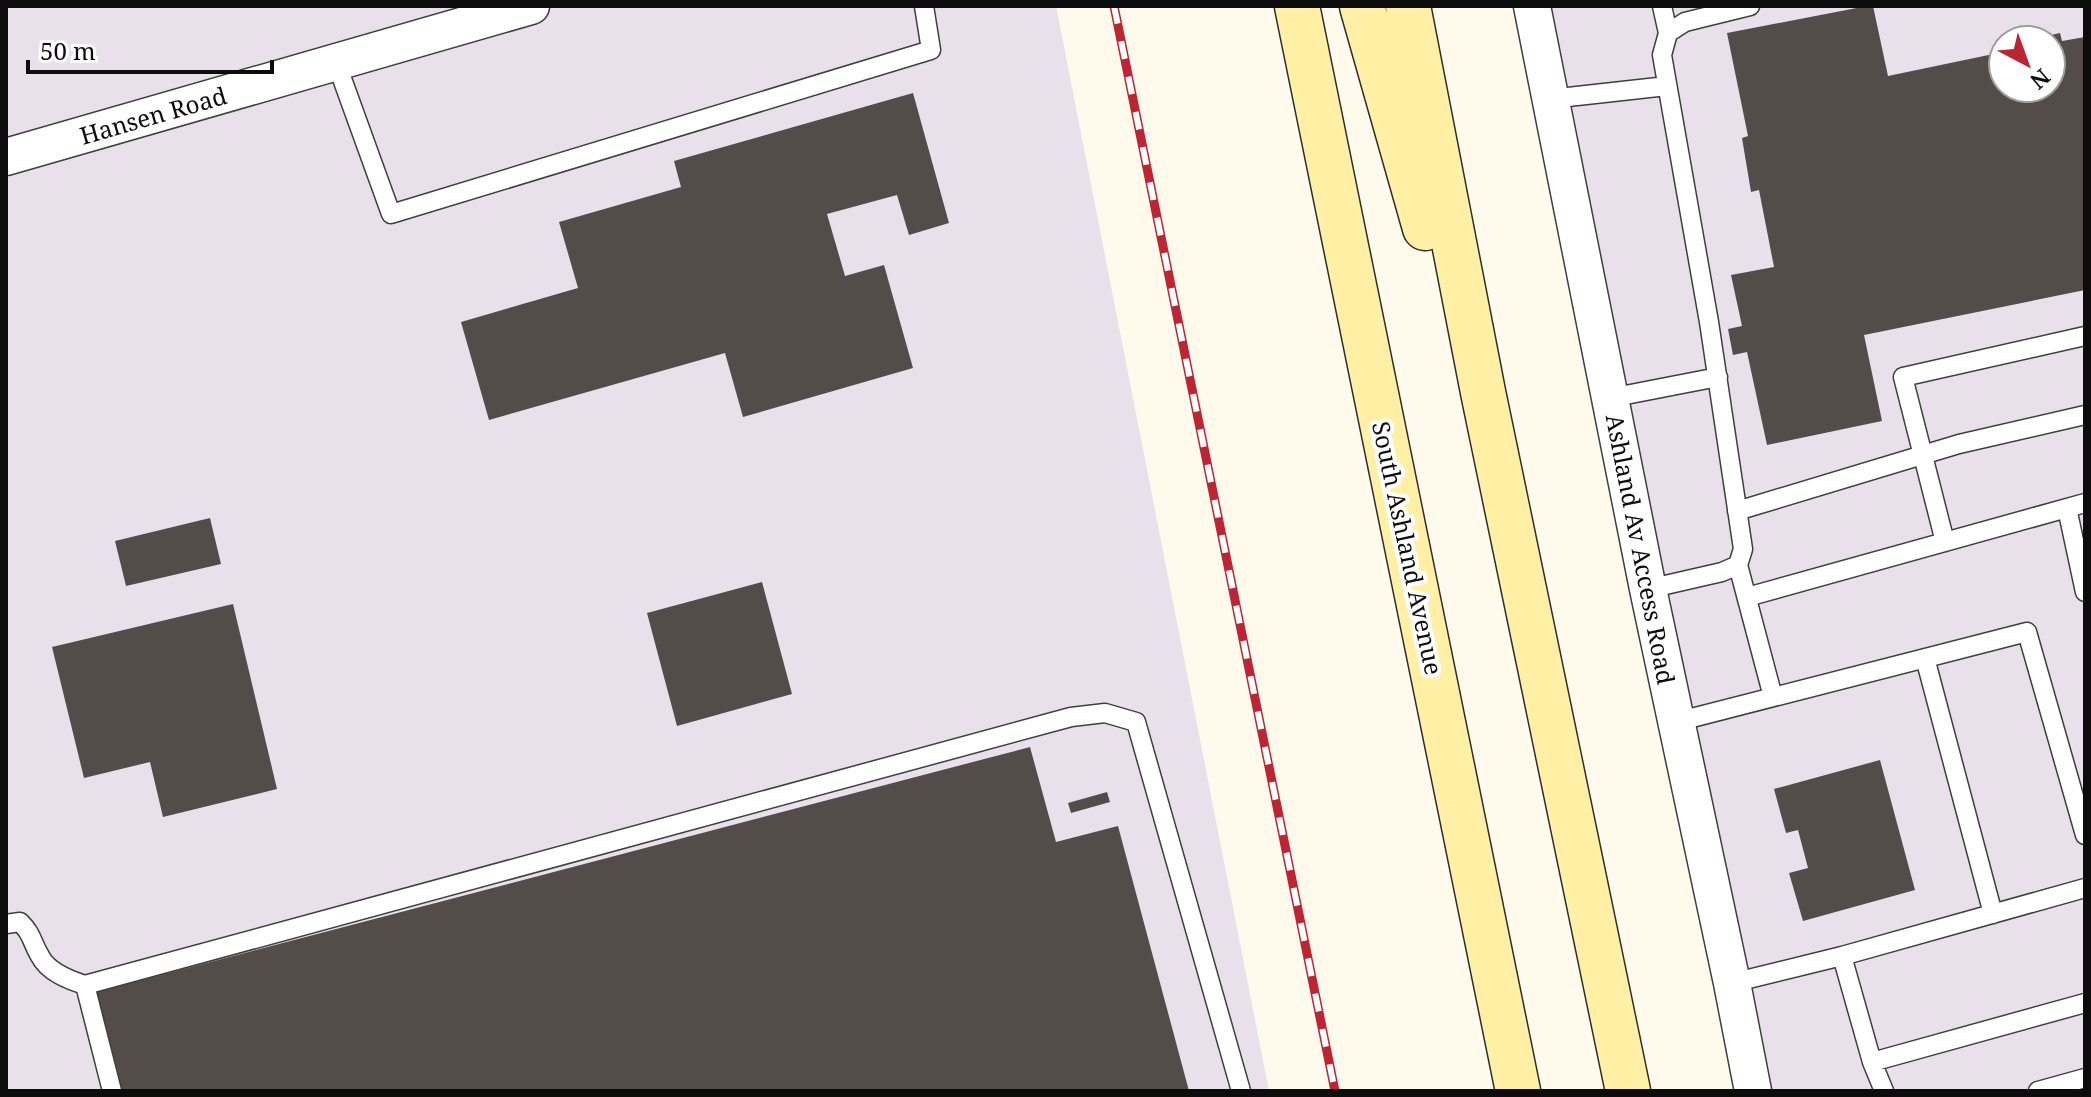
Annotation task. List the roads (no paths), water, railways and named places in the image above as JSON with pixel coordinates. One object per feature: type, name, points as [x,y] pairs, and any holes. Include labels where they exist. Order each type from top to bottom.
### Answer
[{"type":"main road","name":"South Ashland Avenue","points":[[1297,6],[1518,1091]]},
{"type":"main road","points":[[1362,6],[1427,236],[1483,392]]},
{"type":"main road","points":[[1408,6],[1483,392],[1628,1091]]},
{"type":"street","name":"Hansen Road","points":[[6,157],[336,62],[492,12],[531,6]]},
{"type":"street","name":"Ashland Av Access Road","points":[[1532,6],[1648,589],[1753,1091]]},
{"type":"lane","points":[[336,62],[391,214],[931,50],[924,6]]},
{"type":"lane","points":[[1662,6],[1668,33],[1662,55],[1718,377],[1743,549],[1738,565],[1773,697]]},
{"type":"lane","points":[[1668,33],[1685,22],[1750,6]]},
{"type":"lane","points":[[1550,99],[1667,86]]},
{"type":"lane","points":[[1945,542],[1903,377],[2085,336]]},
{"type":"lane","points":[[1610,398],[1718,377]]},
{"type":"lane","points":[[1737,511],[1959,444],[2085,415]]},
{"type":"lane","points":[[1747,597],[2076,506],[2085,592]]},
{"type":"lane","points":[[1648,589],[1722,572],[1738,565]]},
{"type":"lane","points":[[1676,722],[2027,632],[2085,835]]},
{"type":"lane","points":[[1925,658],[1993,914]]},
{"type":"lane","points":[[6,924],[20,922],[31,933],[41,959],[65,979],[85,985],[1071,717],[1105,713],[1136,722],[1241,1091]]},
{"type":"lane","points":[[1732,983],[1842,956],[2085,888]]},
{"type":"lane","points":[[1842,956],[1872,1062],[1884,1091]]},
{"type":"lane","points":[[85,985],[112,1091]]},
{"type":"lane","points":[[1872,1062],[2085,1003]]},
{"type":"lane","points":[[2038,1091],[2085,1078]]},
{"type":"railway","points":[[1114,6],[1335,1091]]}]
